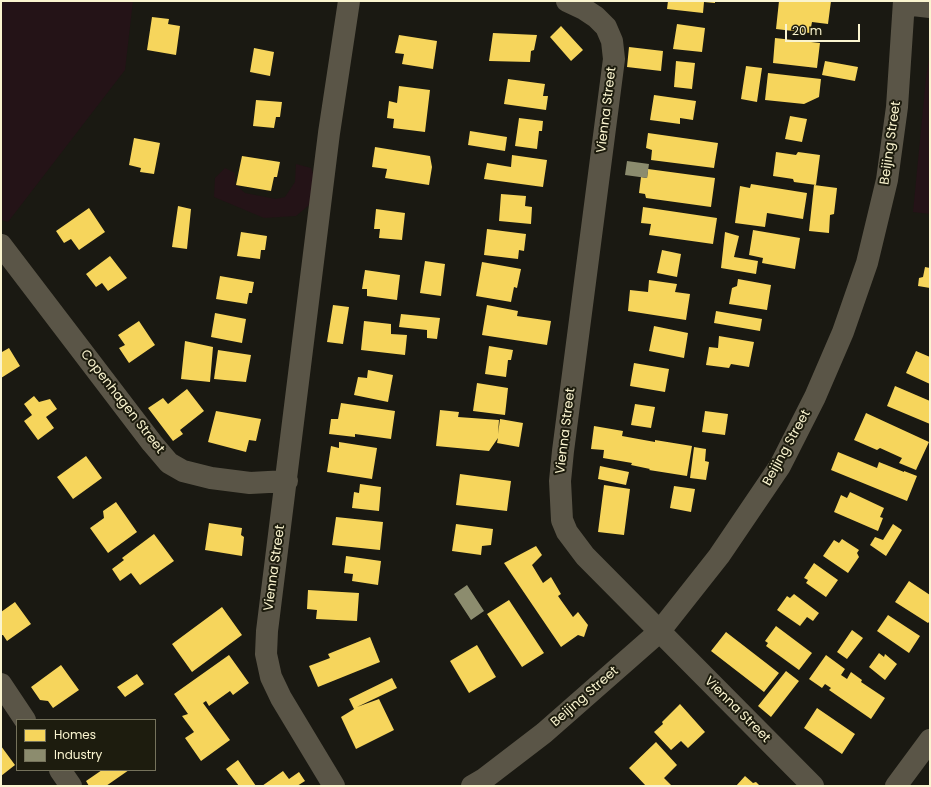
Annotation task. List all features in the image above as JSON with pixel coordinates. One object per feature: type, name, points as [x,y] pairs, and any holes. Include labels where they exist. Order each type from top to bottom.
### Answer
[{"type":"street","name":"Vienna Street","points":[[334,786],[281,698],[271,677],[266,654],[267,631],[287,481],[329,132],[348,1]]},
{"type":"street","name":"Vienna Street","points":[[567,1],[584,9],[596,17],[606,27],[612,41],[614,58],[562,451],[560,481],[562,520],[566,532],[585,556],[813,786]]},
{"type":"street","name":"Beijing Street","points":[[472,786],[484,779],[544,733],[659,632],[719,556],[780,466],[815,396],[844,332],[867,263],[887,180],[897,107],[904,3]]},
{"type":"street","points":[[904,3],[930,8]]},
{"type":"street","name":"Copenhagen Street","points":[[1,245],[169,463],[183,471],[211,478],[250,483],[287,481]]},
{"type":"street","points":[[1,684],[24,719]]},
{"type":"street","points":[[896,786],[930,740]]},
{"type":"shaded area","points":[[1,1],[133,1],[125,70],[8,222],[1,220]]},
{"type":"shaded area","points":[[930,52],[930,214],[913,212],[926,78]]},
{"type":"shaded area","points":[[296,164],[311,168],[317,183],[314,201],[296,216],[264,218],[214,197],[215,178],[225,168],[235,173],[235,184],[245,193],[276,199],[285,197],[295,182]]},
{"type":"building: Homes","points":[[668,1],[715,1],[715,3],[704,2],[703,13],[667,9]]},
{"type":"building: Homes","points":[[779,1],[831,1],[828,24],[812,22],[810,33],[776,29]]},
{"type":"building: Homes","points":[[152,17],[169,19],[168,24],[180,26],[176,55],[147,50]]},
{"type":"building: Homes","points":[[677,24],[705,28],[702,52],[673,49]]},
{"type":"building: Homes","points":[[561,26],[583,50],[571,61],[550,37]]},
{"type":"building: Homes","points":[[493,33],[537,35],[534,50],[531,51],[530,62],[489,61]]},
{"type":"building: Homes","points":[[399,35],[437,41],[433,69],[402,64],[404,54],[395,53]]},
{"type":"building: Homes","points":[[775,38],[820,43],[817,68],[773,63]]},
{"type":"building: Homes","points":[[629,47],[663,51],[661,71],[627,67]]},
{"type":"building: Homes","points":[[254,48],[274,52],[270,76],[250,72]]},
{"type":"building: Homes","points":[[676,61],[695,63],[692,89],[674,87]]},
{"type":"building: Homes","points":[[825,61],[858,67],[855,81],[822,75]]},
{"type":"building: Homes","points":[[746,66],[762,68],[757,102],[741,99]]},
{"type":"building: Homes","points":[[768,73],[821,79],[819,97],[804,104],[765,100]]},
{"type":"building: Homes","points":[[508,79],[545,84],[543,96],[548,96],[546,110],[504,104]]},
{"type":"building: Homes","points":[[399,86],[430,90],[425,132],[393,128],[394,119],[387,118],[389,101],[397,103]]},
{"type":"building: Homes","points":[[654,95],[696,101],[693,120],[680,118],[680,124],[650,120]]},
{"type":"building: Homes","points":[[256,100],[282,102],[280,117],[276,117],[274,128],[253,126]]},
{"type":"building: Homes","points":[[790,116],[807,119],[802,142],[785,139]]},
{"type":"building: Homes","points":[[519,118],[543,121],[542,131],[539,131],[537,149],[515,146]]},
{"type":"building: Homes","points":[[470,131],[507,137],[505,151],[468,145]]},
{"type":"building: Homes","points":[[648,133],[718,143],[714,168],[651,160],[652,150],[646,148]]},
{"type":"building: Homes","points":[[134,138],[160,143],[154,174],[140,172],[141,168],[129,165]]},
{"type":"building: Homes","points":[[375,147],[430,156],[432,167],[429,185],[385,178],[387,169],[372,167]]},
{"type":"building: Homes","points":[[776,152],[796,155],[798,152],[820,155],[816,185],[794,182],[793,179],[773,176]]},
{"type":"building: Homes","points":[[512,155],[547,160],[543,187],[484,179],[487,163],[511,167]]},
{"type":"building: Homes","points":[[242,156],[280,162],[277,177],[274,177],[271,191],[236,185]]},
{"type":"building: Homes","points":[[648,169],[715,178],[711,207],[646,198],[645,194],[639,193],[641,177],[647,178]]},
{"type":"building: Homes","points":[[751,184],[807,193],[803,219],[767,213],[765,227],[735,223],[740,186],[750,188]]},
{"type":"building: Homes","points":[[814,185],[837,188],[834,214],[830,215],[829,233],[809,231]]},
{"type":"building: Homes","points":[[501,194],[526,196],[525,206],[532,207],[531,224],[499,221]]},
{"type":"building: Homes","points":[[178,206],[191,209],[187,249],[172,247]]},
{"type":"building: Homes","points":[[643,207],[717,218],[713,244],[649,235],[651,224],[641,223]]},
{"type":"building: Homes","points":[[89,208],[105,232],[79,250],[71,239],[64,243],[56,231]]},
{"type":"building: Homes","points":[[376,209],[405,213],[402,240],[379,238],[380,229],[374,229]]},
{"type":"building: Homes","points":[[487,229],[526,234],[524,251],[519,250],[518,259],[484,255]]},
{"type":"building: Homes","points":[[753,230],[800,238],[795,269],[762,263],[763,258],[749,255]]},
{"type":"building: Homes","points":[[241,232],[267,236],[265,250],[261,250],[260,259],[237,256]]},
{"type":"building: Homes","points":[[725,232],[739,236],[734,257],[758,261],[756,274],[721,268]]},
{"type":"building: Homes","points":[[662,250],[681,254],[677,277],[657,273]]},
{"type":"building: Homes","points":[[110,256],[127,278],[108,291],[102,283],[96,287],[86,274]]},
{"type":"building: Homes","points":[[425,261],[445,264],[441,296],[420,293]]},
{"type":"building: Homes","points":[[482,262],[521,269],[517,288],[514,287],[511,302],[476,296]]},
{"type":"building: Homes","points":[[925,267],[930,268],[930,288],[918,286],[919,278],[923,277]]},
{"type":"building: Homes","points":[[365,270],[400,275],[397,300],[367,296],[367,289],[362,289]]},
{"type":"building: Homes","points":[[220,276],[254,282],[252,293],[249,293],[247,304],[216,299]]},
{"type":"building: Homes","points":[[738,279],[771,285],[767,310],[729,304],[732,288],[737,286]]},
{"type":"building: Homes","points":[[649,280],[677,284],[675,292],[690,294],[686,320],[628,311],[630,290],[648,292]]},
{"type":"building: Homes","points":[[333,305],[349,307],[343,344],[327,342]]},
{"type":"building: Homes","points":[[487,305],[518,311],[517,316],[551,321],[547,345],[482,335]]},
{"type":"building: Homes","points":[[716,311],[762,319],[760,331],[714,323]]},
{"type":"building: Homes","points":[[215,313],[246,319],[242,343],[211,337]]},
{"type":"building: Homes","points":[[401,314],[440,318],[437,339],[427,338],[427,330],[399,327]]},
{"type":"building: Homes","points":[[139,321],[155,345],[129,363],[119,348],[125,345],[118,335]]},
{"type":"building: Homes","points":[[364,321],[391,324],[391,334],[407,335],[405,355],[361,350]]},
{"type":"building: Homes","points":[[654,326],[688,333],[684,358],[649,351]]},
{"type":"building: Homes","points":[[719,336],[754,342],[749,367],[731,364],[729,368],[706,365],[709,347],[718,348]]},
{"type":"building: Homes","points":[[185,341],[213,347],[210,382],[181,379]]},
{"type":"building: Homes","points":[[489,346],[513,350],[511,360],[508,360],[506,377],[485,374]]},
{"type":"building: Homes","points":[[9,348],[20,366],[1,378],[1,350],[2,352]]},
{"type":"building: Homes","points":[[218,350],[251,355],[246,382],[214,379]]},
{"type":"building: Homes","points":[[916,351],[930,357],[930,384],[906,373]]},
{"type":"building: Homes","points":[[634,363],[669,369],[665,392],[630,386]]},
{"type":"building: Homes","points":[[368,370],[393,375],[388,402],[354,395],[358,377],[367,378]]},
{"type":"building: Homes","points":[[477,383],[508,388],[505,415],[473,411]]},
{"type":"building: Homes","points":[[895,386],[930,401],[930,424],[887,406]]},
{"type":"building: Homes","points":[[187,389],[204,411],[180,430],[183,434],[173,441],[148,408],[163,398],[168,404]]},
{"type":"building: Homes","points":[[34,396],[39,402],[50,399],[57,409],[46,417],[54,428],[38,440],[24,421],[32,415],[24,404]]},
{"type":"building: Homes","points":[[341,403],[395,411],[391,439],[355,434],[355,437],[329,434],[331,419],[338,419]]},
{"type":"building: Homes","points":[[635,404],[655,407],[651,428],[631,425]]},
{"type":"building: Homes","points":[[440,410],[459,412],[458,417],[499,420],[498,434],[500,419],[523,423],[519,447],[497,443],[498,438],[489,451],[436,446]]},
{"type":"building: Homes","points":[[216,411],[261,419],[256,441],[249,440],[246,452],[208,442]]},
{"type":"building: Homes","points":[[705,411],[728,414],[725,435],[702,432]]},
{"type":"building: Homes","points":[[866,413],[929,442],[916,470],[899,463],[902,458],[880,448],[877,450],[854,440]]},
{"type":"building: Homes","points":[[594,426],[623,431],[622,436],[655,442],[655,440],[692,446],[687,476],[649,470],[650,469],[631,465],[632,463],[603,458],[604,450],[591,449]]},
{"type":"building: Homes","points":[[339,442],[377,448],[372,479],[327,472],[331,446],[339,448]]},
{"type":"building: Homes","points":[[694,447],[706,449],[705,461],[709,462],[706,480],[690,478]]},
{"type":"building: Homes","points":[[838,452],[877,468],[879,462],[917,476],[907,501],[831,470]]},
{"type":"building: Homes","points":[[86,456],[102,478],[73,499],[57,477]]},
{"type":"building: Homes","points":[[600,466],[629,472],[626,485],[598,479]]},
{"type":"building: Homes","points":[[460,474],[511,481],[507,511],[456,505]]},
{"type":"building: Homes","points":[[360,484],[381,487],[379,511],[352,508],[354,492],[359,493]]},
{"type":"building: Homes","points":[[604,485],[630,489],[624,535],[598,532]]},
{"type":"building: Homes","points":[[674,486],[695,489],[691,512],[670,508]]},
{"type":"building: Homes","points":[[850,492],[884,508],[880,517],[883,518],[878,531],[834,512],[841,495],[847,498]]},
{"type":"building: Homes","points":[[116,502],[137,532],[108,553],[90,528],[104,518],[103,511]]},
{"type":"building: Homes","points":[[336,517],[383,522],[380,550],[332,545]]},
{"type":"building: Homes","points":[[209,523],[242,528],[241,535],[244,537],[242,556],[205,550]]},
{"type":"building: Homes","points":[[456,524],[493,529],[491,545],[482,546],[481,555],[452,551]]},
{"type":"building: Homes","points":[[893,524],[902,530],[886,556],[870,545],[875,537],[883,540]]},
{"type":"building: Homes","points":[[154,534],[174,561],[140,585],[131,573],[120,581],[112,569],[124,560],[122,558]]},
{"type":"building: Homes","points":[[842,539],[859,550],[857,553],[859,557],[848,573],[823,556],[834,540],[839,543]]},
{"type":"building: Homes","points":[[536,546],[542,555],[532,565],[543,583],[551,577],[561,594],[558,596],[573,617],[578,612],[588,625],[584,637],[578,635],[561,647],[504,563]]},
{"type":"building: Homes","points":[[346,556],[381,561],[378,585],[352,581],[353,574],[344,573]]},
{"type":"building: Homes","points":[[814,563],[838,580],[826,597],[806,583],[808,580],[804,578]]},
{"type":"building: Homes","points":[[909,581],[930,595],[930,621],[928,623],[895,602]]},
{"type":"building: Homes","points":[[308,590],[359,593],[357,621],[316,619],[317,610],[307,609]]},
{"type":"building: Homes","points":[[794,594],[819,613],[813,621],[807,617],[800,626],[777,610],[787,596],[790,598]]},
{"type":"building: Homes","points":[[509,600],[544,653],[522,667],[487,614]]},
{"type":"building: Homes","points":[[15,602],[31,624],[7,641],[3,635],[1,635],[1,612]]},
{"type":"building: Homes","points":[[222,607],[242,635],[192,672],[172,644]]},
{"type":"building: Homes","points":[[888,615],[920,636],[909,653],[877,631]]},
{"type":"building: Homes","points":[[776,626],[812,653],[799,670],[766,646],[768,643],[765,641]]},
{"type":"building: Homes","points":[[852,630],[863,638],[847,659],[837,652]]},
{"type":"building: Homes","points":[[726,632],[779,673],[764,692],[711,651]]},
{"type":"building: Homes","points":[[370,637],[380,662],[318,687],[309,666],[330,658],[328,654]]},
{"type":"building: Homes","points":[[477,645],[496,677],[469,693],[450,661]]},
{"type":"building: Homes","points":[[879,653],[884,657],[885,654],[897,664],[885,680],[869,667]]},
{"type":"building: Homes","points":[[229,655],[249,683],[233,695],[230,691],[209,706],[206,701],[203,703],[230,740],[201,761],[185,738],[194,732],[182,716],[188,714],[174,694]]},
{"type":"building: Homes","points":[[826,655],[845,669],[841,675],[847,679],[851,672],[862,680],[861,682],[885,698],[871,719],[829,690],[831,688],[825,684],[822,688],[809,679]]},
{"type":"building: Homes","points":[[61,665],[79,690],[53,708],[48,701],[40,700],[31,687]]},
{"type":"building: Homes","points":[[786,671],[799,681],[771,717],[758,706]]},
{"type":"building: Homes","points":[[137,674],[144,684],[125,697],[117,687]]},
{"type":"building: Homes","points":[[392,678],[397,688],[357,707],[379,699],[394,730],[356,749],[341,717],[354,709],[349,699]]},
{"type":"building: Homes","points":[[680,704],[705,732],[688,748],[681,741],[671,750],[654,732]]},
{"type":"building: Homes","points":[[817,708],[855,734],[842,754],[804,728]]},
{"type":"building: Homes","points":[[656,742],[677,765],[664,778],[672,786],[646,786],[629,768]]},
{"type":"building: Homes","points":[[1,746],[15,765],[1,776]]},
{"type":"building: Homes","points":[[238,760],[256,786],[239,786],[226,769]]},
{"type":"building: Homes","points":[[101,771],[128,771],[106,786],[89,786],[86,781]]},
{"type":"building: Homes","points":[[283,771],[289,779],[299,772],[305,781],[297,786],[262,786]]},
{"type":"building: Homes","points":[[745,776],[753,783],[756,782],[760,786],[736,786]]},
{"type":"building: Industry","points":[[627,161],[649,164],[647,178],[625,175]]},
{"type":"building: Industry","points":[[467,585],[484,611],[471,620],[454,594]]}]
